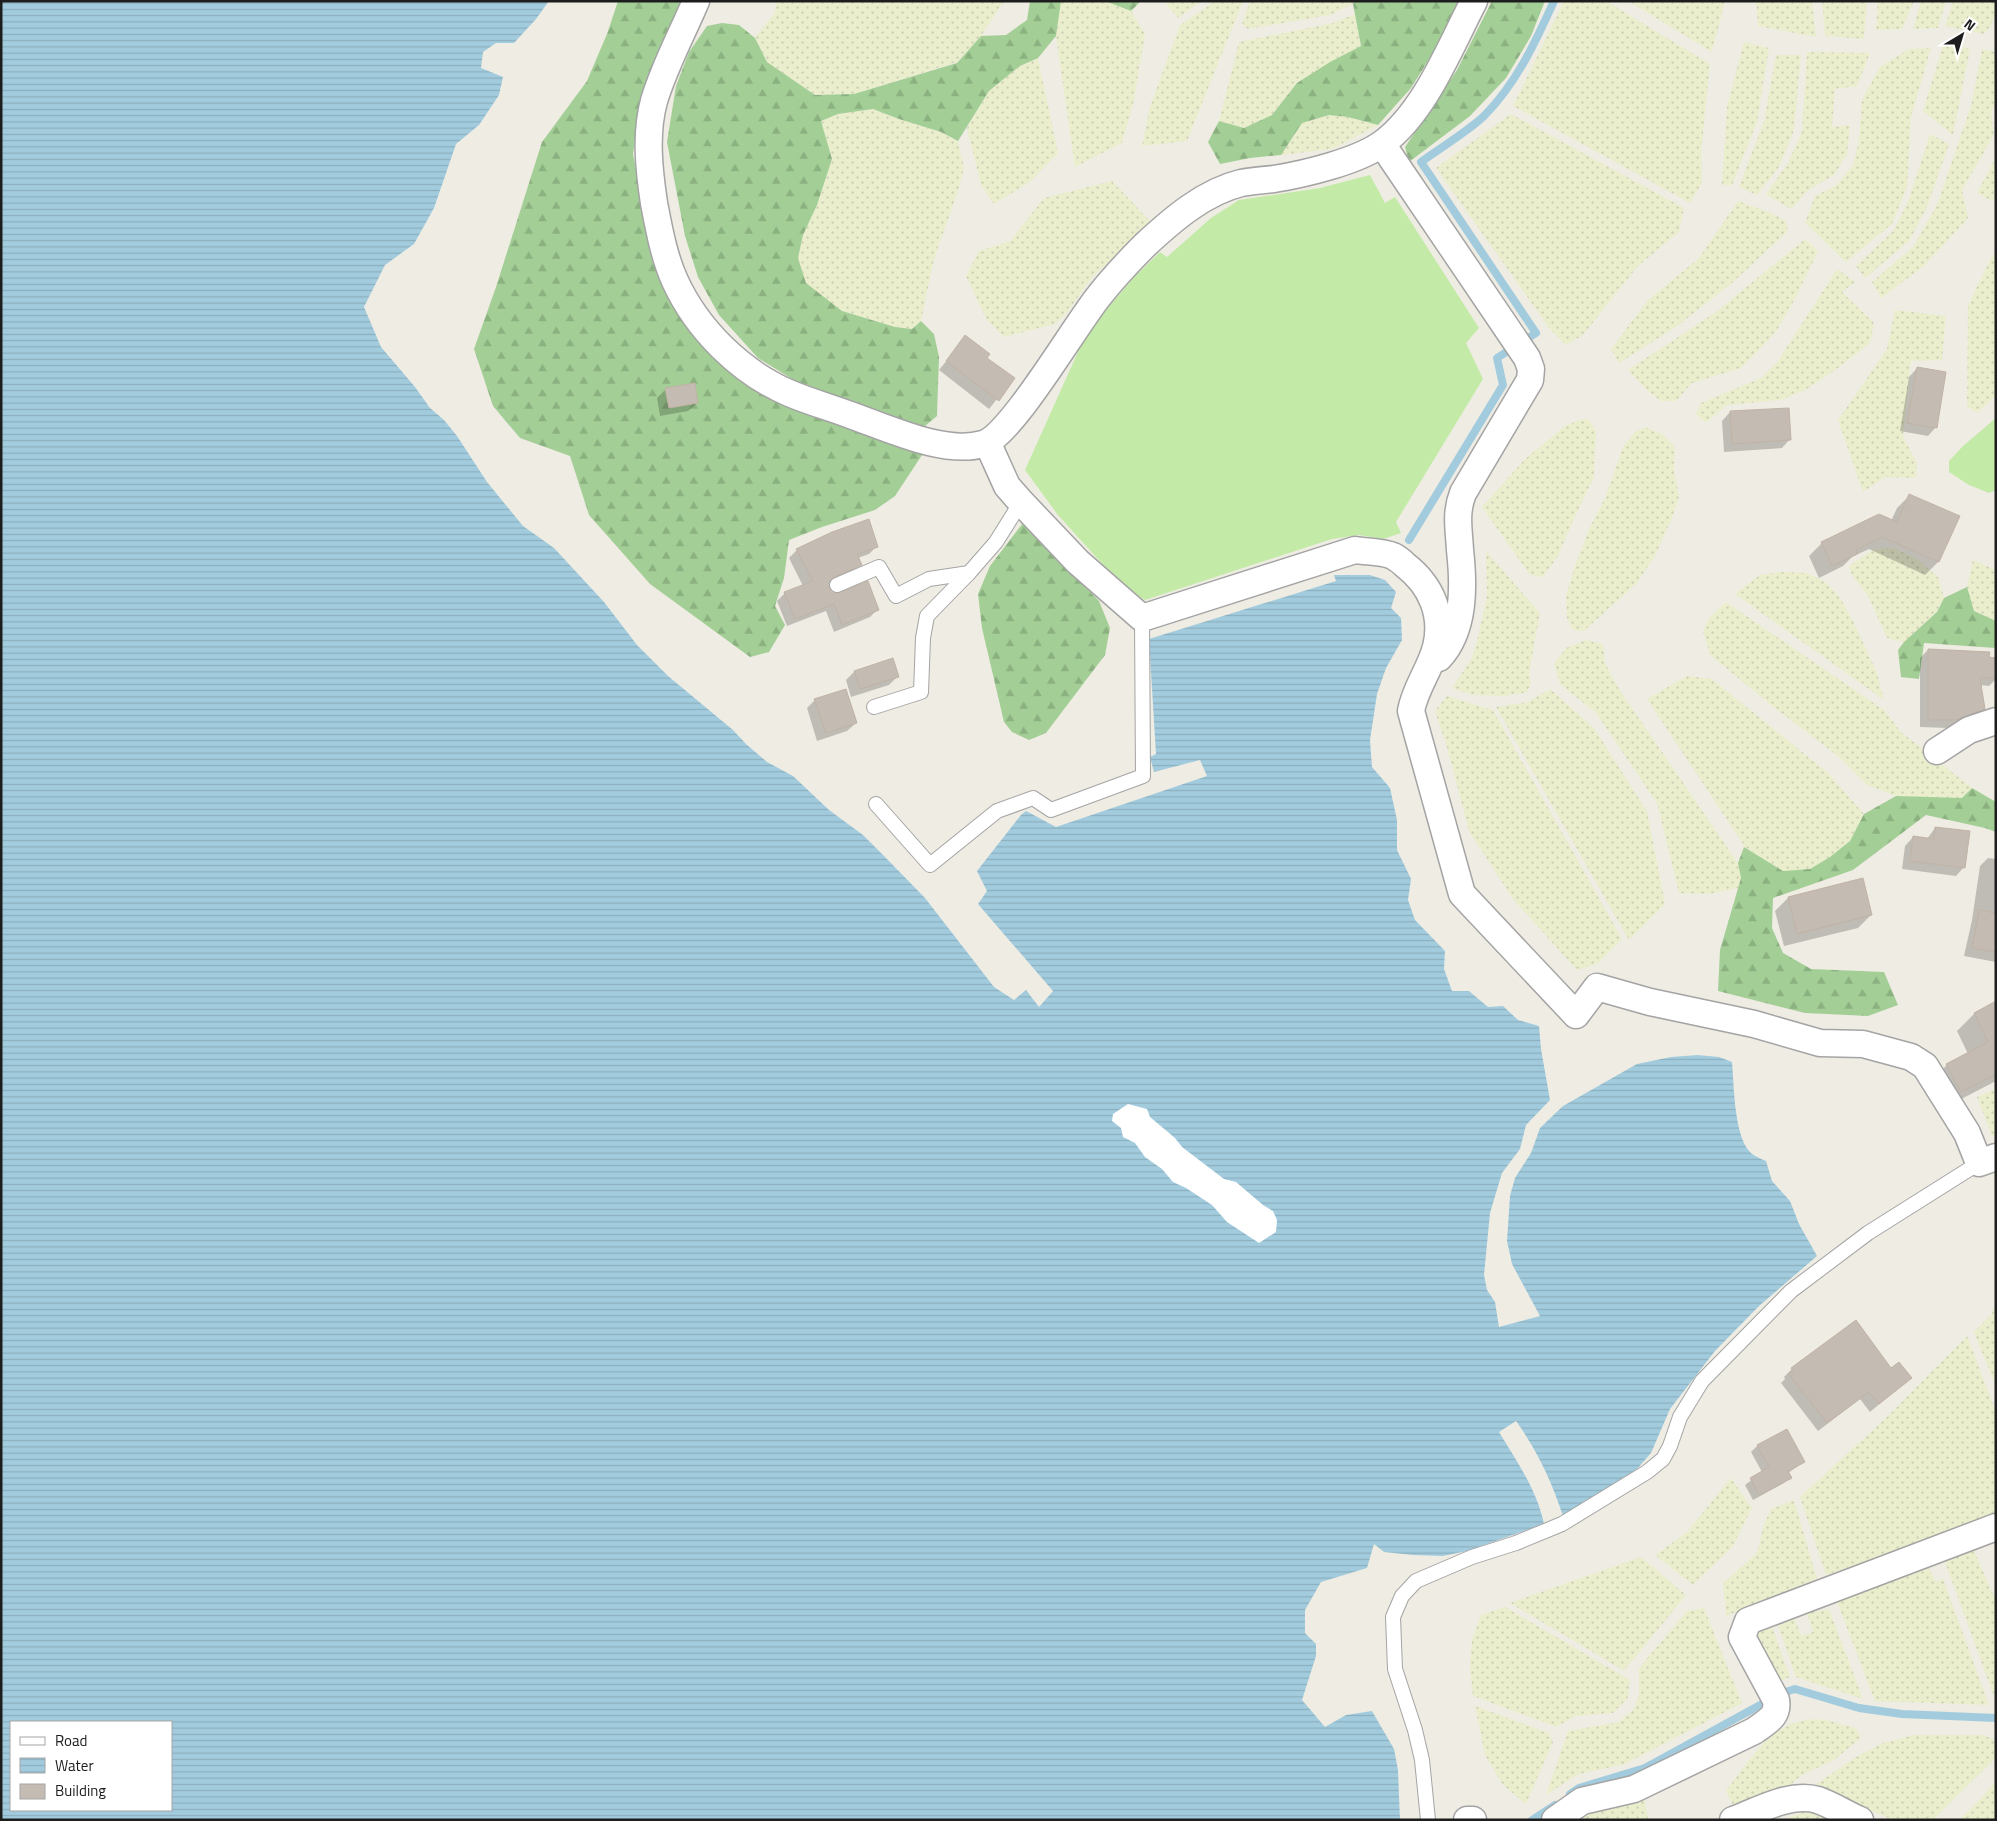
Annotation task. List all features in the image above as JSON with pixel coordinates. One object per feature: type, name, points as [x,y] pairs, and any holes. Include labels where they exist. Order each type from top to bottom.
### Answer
[{"type":"street","points":[[696,1],[663,76],[653,104],[649,139],[651,180],[660,236],[675,281],[700,323],[742,365],[767,382],[788,392],[894,430],[944,446],[961,448],[988,444],[1005,429],[1024,405],[1099,296],[1144,247],[1180,214],[1218,191],[1241,183],[1279,178],[1325,167],[1365,154],[1382,144],[1396,132],[1420,103],[1474,1]]},
{"type":"street","points":[[1382,144],[1510,332],[1531,369],[1530,380],[1463,493],[1458,506],[1457,527],[1462,597],[1457,625],[1448,649],[1427,672]]},
{"type":"street","points":[[988,444],[1007,486],[1021,502],[1078,562],[1142,618],[1355,550],[1394,556],[1413,571],[1426,586],[1434,600],[1438,632],[1436,647],[1427,672],[1414,696],[1411,712],[1462,894],[1576,1015],[1597,987],[1650,1002],[1754,1024],[1820,1043],[1863,1044],[1911,1057],[1925,1066],[1987,1160]]},
{"type":"street","points":[[1937,751],[1969,730],[1996,721]]},
{"type":"street","points":[[1555,1820],[1582,1801],[1634,1789],[1754,1731],[1772,1718],[1778,1709],[1776,1700],[1742,1637],[1748,1621],[1996,1527]]},
{"type":"street","points":[[1733,1820],[1788,1799],[1804,1797],[1820,1801],[1860,1820]]},
{"type":"street","points":[[1467,1820],[1473,1820]]},
{"type":"lane","points":[[874,707],[921,692],[923,638],[927,616],[996,542],[1021,502]]},
{"type":"lane","points":[[837,585],[879,567],[896,596],[929,580],[969,573]]},
{"type":"lane","points":[[876,804],[930,865],[997,810],[1034,798],[1051,810],[1144,776],[1142,618]]},
{"type":"lane","points":[[1428,1820],[1422,1760],[1415,1730],[1395,1669],[1393,1617],[1402,1596],[1416,1581],[1472,1557],[1516,1543],[1562,1524],[1648,1472],[1663,1459],[1670,1446],[1680,1417],[1702,1381],[1792,1291],[1868,1233],[1987,1160]]},
{"type":"green space","points":[[618,1],[688,1],[638,117],[633,154],[647,225],[702,344],[924,452],[895,496],[875,510],[789,540],[784,578],[775,606],[785,625],[769,652],[750,657],[650,584],[589,515],[570,456],[520,438],[493,406],[474,349],[496,287],[542,142],[587,81],[607,34]]},
{"type":"green space","points":[[777,1],[1004,1],[981,36],[957,62],[854,94],[815,95],[767,62],[755,38],[774,14]]},
{"type":"green space","points":[[1030,1],[1061,1],[1056,36],[1038,58],[1020,66],[989,91],[958,141],[941,132],[873,109],[838,114],[821,121],[832,159],[817,205],[803,235],[798,258],[806,283],[842,311],[895,327],[912,329],[921,321],[934,334],[939,357],[937,416],[925,426],[901,425],[802,385],[758,358],[719,315],[698,277],[685,236],[667,142],[676,86],[689,52],[707,26],[722,23],[739,25],[755,38],[767,62],[815,95],[854,94],[957,63],[981,36],[1006,35],[1027,20]]},
{"type":"green space","points":[[1061,1],[1105,1],[1131,11],[1145,34],[1134,100],[1122,143],[1075,167],[1056,36]]},
{"type":"green space","points":[[1105,1],[1141,1],[1131,11]]},
{"type":"green space","points":[[1164,1],[1202,1],[1178,18]]},
{"type":"green space","points":[[1215,1],[1243,1],[1187,141],[1142,146],[1150,107],[1180,25]]},
{"type":"green space","points":[[1250,1],[1355,1],[1353,4],[1330,15],[1248,29],[1242,24]]},
{"type":"green space","points":[[1355,1],[1461,1],[1439,43],[1411,88],[1378,125],[1348,117],[1329,115],[1302,123],[1281,155],[1250,158],[1220,164],[1208,142],[1219,121],[1244,128],[1272,115],[1297,83],[1330,62],[1361,46],[1353,4]]},
{"type":"green space","points":[[1492,1],[1545,1],[1531,36],[1506,78],[1470,116],[1409,162],[1405,147],[1457,70]]},
{"type":"green space","points":[[1564,1],[1606,1],[1710,64],[1701,154],[1702,183],[1690,203],[1513,106]]},
{"type":"green space","points":[[1628,1],[1725,1],[1712,52]]},
{"type":"green space","points":[[1756,1],[1812,1],[1816,37],[1758,26]]},
{"type":"green space","points":[[1822,1],[1867,1],[1864,39],[1825,36]]},
{"type":"green space","points":[[1878,1],[1914,1],[1902,29],[1876,30]]},
{"type":"green space","points":[[1921,1],[1946,1],[1938,28],[1913,29]]},
{"type":"green space","points":[[1953,1],[1996,1],[1996,11],[1991,26],[1984,34],[1945,26]]},
{"type":"green space","points":[[1355,14],[1361,46],[1330,62],[1297,83],[1272,115],[1244,128],[1219,121],[1239,42],[1333,23]]},
{"type":"green space","points":[[1744,42],[1769,48],[1757,122],[1732,185],[1722,185],[1727,107]]},
{"type":"green space","points":[[1944,42],[1970,49],[1953,135],[1923,111]]},
{"type":"green space","points":[[1931,48],[1911,117],[1907,187],[1892,224],[1846,262],[1805,223],[1815,196],[1837,185],[1853,165],[1859,141],[1862,100],[1880,67],[1909,49]]},
{"type":"green space","points":[[1982,49],[1996,52],[1996,102],[1991,112],[1994,135],[1962,190],[1968,218],[1924,266],[1881,298],[1872,282],[1913,247],[1937,205],[1971,106]]},
{"type":"green space","points":[[1807,52],[1870,53],[1857,86],[1835,89],[1832,127],[1850,125],[1847,154],[1834,175],[1807,191],[1791,209],[1766,194],[1788,163],[1802,132]]},
{"type":"green space","points":[[1776,55],[1801,55],[1794,130],[1779,167],[1757,195],[1739,187],[1764,121]]},
{"type":"green space","points":[[1038,58],[1058,153],[1030,182],[994,204],[981,185],[967,128],[989,91],[1020,66]]},
{"type":"green space","points":[[873,109],[941,132],[958,141],[964,168],[958,191],[934,259],[921,321],[912,329],[895,327],[842,311],[806,283],[798,258],[803,235],[817,205],[832,159],[821,121],[838,114]]},
{"type":"green space","points":[[1511,114],[1684,208],[1679,232],[1637,267],[1583,335],[1566,345],[1550,329],[1436,168]]},
{"type":"green space","points":[[1329,115],[1348,117],[1378,125],[1332,149],[1281,155],[1302,123]]},
{"type":"green space","points":[[1930,134],[1949,144],[1927,207],[1909,241],[1865,278],[1856,266],[1893,231],[1907,204]]},
{"type":"green space","points":[[1996,157],[1996,196],[1992,201],[1977,193]]},
{"type":"green space","points":[[1370,175],[1385,203],[1395,197],[1479,328],[1466,343],[1483,379],[1396,522],[1401,533],[1383,539],[1359,535],[1332,539],[1145,600],[1123,587],[1058,515],[1025,470],[1086,334],[1134,277],[1160,252],[1167,257],[1211,218],[1239,200],[1320,188]]},
{"type":"green space","points":[[1112,181],[1152,223],[1093,276],[1068,311],[1055,324],[1004,337],[987,320],[966,276],[979,251],[1010,241],[1044,198]]},
{"type":"green space","points":[[1738,201],[1771,213],[1786,221],[1788,231],[1732,283],[1676,327],[1619,363],[1611,349],[1648,300],[1699,258]]},
{"type":"green space","points":[[1805,239],[1818,251],[1796,297],[1776,332],[1741,368],[1692,383],[1676,401],[1661,401],[1648,391],[1628,370],[1716,312]]},
{"type":"green space","points":[[1996,252],[1996,395],[1977,413],[1967,406],[1968,305],[1991,258]]},
{"type":"green space","points":[[1837,269],[1855,282],[1842,292],[1874,323],[1870,343],[1834,371],[1805,390],[1781,400],[1727,405],[1706,423],[1696,414],[1701,403],[1761,378],[1778,361]]},
{"type":"green space","points":[[1895,310],[1946,316],[1942,360],[1911,361],[1903,437],[1917,463],[1916,478],[1885,477],[1863,492],[1838,420],[1887,349]]},
{"type":"green space","points":[[1996,418],[1996,490],[1989,493],[1969,485],[1949,472],[1949,461],[1963,446]]},
{"type":"green space","points":[[1588,419],[1596,431],[1594,477],[1558,556],[1543,577],[1530,575],[1482,507],[1524,460],[1565,426],[1579,420]]},
{"type":"green space","points":[[1645,427],[1662,434],[1675,447],[1674,469],[1679,497],[1672,518],[1655,556],[1636,584],[1584,631],[1573,630],[1567,618],[1566,595],[1575,566],[1589,529],[1605,498],[1623,447],[1635,432]]},
{"type":"green space","points":[[1023,523],[1099,601],[1110,628],[1105,655],[1046,733],[1029,740],[1012,732],[1004,722],[982,628],[978,594],[990,566]]},
{"type":"green space","points":[[1893,548],[1917,559],[1938,577],[1944,598],[1937,611],[1904,642],[1887,638],[1868,596],[1851,574],[1849,566],[1874,549]]},
{"type":"green space","points":[[1486,551],[1540,613],[1529,673],[1531,684],[1527,692],[1504,696],[1473,695],[1452,688],[1472,658],[1478,637],[1487,596]]},
{"type":"green space","points":[[1973,560],[1996,570],[1996,621],[1974,611],[1967,587]]},
{"type":"green space","points":[[1780,572],[1807,573],[1825,582],[1839,596],[1877,673],[1884,700],[1735,594],[1760,575]]},
{"type":"green space","points":[[1967,587],[1974,611],[1996,621],[1996,648],[1924,643],[1919,679],[1901,677],[1898,650],[1904,642],[1937,612],[1944,598]]},
{"type":"green space","points":[[1726,602],[1884,710],[1901,732],[1972,788],[1962,798],[1947,799],[1896,796],[1867,785],[1839,757],[1710,655],[1703,631],[1710,617]]},
{"type":"green space","points":[[1586,640],[1603,644],[1605,663],[1619,689],[1738,863],[1741,878],[1739,888],[1708,894],[1679,893],[1657,803],[1596,713],[1560,684],[1554,664],[1566,648]]},
{"type":"green space","points":[[1687,676],[1712,679],[1828,773],[1864,814],[1850,841],[1830,857],[1810,869],[1783,872],[1745,847],[1647,699]]},
{"type":"green space","points":[[1550,689],[1594,728],[1647,811],[1665,904],[1629,940],[1496,707],[1528,702]]},
{"type":"green space","points":[[1447,696],[1493,710],[1622,939],[1597,964],[1577,970],[1513,899],[1469,831],[1447,747],[1435,711]]},
{"type":"green space","points":[[1972,788],[1996,802],[1996,832],[1926,815],[1853,870],[1773,898],[1772,928],[1783,953],[1811,969],[1884,972],[1898,1005],[1868,1016],[1805,1013],[1718,991],[1720,950],[1741,878],[1738,863],[1744,847],[1783,871],[1810,869],[1830,857],[1850,841],[1864,814],[1896,796],[1962,798]]},
{"type":"green space","points":[[1996,1089],[1996,1135],[1992,1136],[1977,1097]]},
{"type":"green space","points":[[1996,1297],[1996,1387],[1974,1332],[1992,1314]]},
{"type":"green space","points":[[1967,1336],[1996,1412],[1996,1517],[1826,1575],[1800,1497],[1887,1417]]},
{"type":"green space","points":[[1731,1478],[1752,1508],[1733,1546],[1693,1585],[1655,1555],[1686,1533]]},
{"type":"green space","points":[[1794,1500],[1817,1579],[1726,1616],[1723,1583],[1757,1553],[1764,1524],[1771,1509]]},
{"type":"green space","points":[[1972,1546],[1996,1601],[1996,1702],[1945,1562]]},
{"type":"green space","points":[[1641,1557],[1686,1595],[1624,1671],[1510,1603]]},
{"type":"green space","points":[[1928,1565],[1936,1582],[1943,1579],[1989,1705],[1875,1701],[1837,1602]]},
{"type":"green space","points":[[1505,1607],[1630,1680],[1628,1698],[1613,1713],[1576,1716],[1556,1727],[1473,1696],[1470,1668],[1472,1640],[1481,1615]]},
{"type":"green space","points":[[1704,1608],[1742,1703],[1625,1764],[1579,1774],[1546,1795],[1568,1731],[1619,1722],[1634,1709],[1639,1695],[1639,1668],[1687,1611]]},
{"type":"green space","points":[[1829,1609],[1863,1699],[1796,1677],[1777,1623],[1795,1619],[1801,1636],[1813,1632],[1807,1613]]},
{"type":"green space","points":[[1771,1624],[1790,1677],[1775,1683],[1753,1640],[1755,1629]]},
{"type":"green space","points":[[1475,1706],[1549,1733],[1553,1742],[1526,1804],[1503,1785],[1485,1755]]},
{"type":"green space","points":[[1811,1719],[1826,1720],[1856,1728],[1861,1738],[1834,1760],[1802,1775],[1783,1791],[1735,1809],[1726,1791],[1748,1761],[1769,1737],[1790,1724]]},
{"type":"green space","points":[[1914,1735],[1983,1735],[1996,1741],[1996,1756],[1933,1820],[1890,1819],[1815,1785],[1856,1757],[1883,1743]]},
{"type":"green space","points":[[1996,1781],[1996,1820],[1959,1820],[1971,1809]]},
{"type":"green space","points":[[1645,1800],[1648,1820],[1566,1820],[1588,1807]]},
{"type":"green space","points":[[1803,1812],[1819,1814],[1835,1820],[1784,1820]]},
{"type":"water","points":[[1,1],[549,1],[536,19],[514,43],[496,43],[483,52],[481,68],[503,77],[499,95],[479,125],[456,144],[434,208],[414,244],[385,265],[364,307],[381,347],[430,408],[444,420],[457,436],[487,482],[523,526],[554,548],[604,602],[637,645],[668,676],[733,730],[767,762],[793,776],[829,810],[863,835],[925,898],[994,987],[1014,1000],[1026,990],[1039,1007],[1053,991],[978,904],[987,891],[977,871],[1021,815],[1026,811],[1056,827],[1207,776],[1200,760],[1154,772],[1150,757],[1156,754],[1149,639],[1336,581],[1334,575],[1370,575],[1385,580],[1396,592],[1391,608],[1401,618],[1402,640],[1386,668],[1377,694],[1370,740],[1372,767],[1390,788],[1397,820],[1397,850],[1411,879],[1408,900],[1415,920],[1445,951],[1444,969],[1452,991],[1469,991],[1488,1007],[1503,1006],[1518,1020],[1539,1026],[1550,1100],[1526,1125],[1520,1149],[1502,1173],[1490,1213],[1484,1275],[1487,1290],[1495,1302],[1499,1327],[1540,1316],[1512,1264],[1507,1241],[1510,1196],[1515,1178],[1531,1153],[1540,1128],[1563,1106],[1637,1064],[1671,1057],[1698,1055],[1719,1057],[1732,1062],[1736,1108],[1740,1133],[1744,1143],[1750,1152],[1766,1161],[1772,1181],[1790,1201],[1799,1224],[1817,1256],[1759,1306],[1715,1351],[1670,1409],[1651,1453],[1637,1469],[1563,1516],[1543,1467],[1531,1443],[1516,1421],[1499,1432],[1537,1500],[1544,1524],[1467,1551],[1443,1556],[1384,1552],[1374,1544],[1367,1568],[1321,1582],[1305,1610],[1305,1633],[1316,1644],[1316,1656],[1302,1700],[1325,1727],[1346,1715],[1372,1711],[1394,1749],[1398,1770],[1400,1820],[1,1820]]},
{"type":"pier","points":[[1128,1104],[1147,1109],[1150,1117],[1175,1138],[1182,1147],[1224,1179],[1236,1182],[1273,1211],[1277,1220],[1276,1232],[1259,1243],[1227,1222],[1212,1205],[1173,1182],[1162,1169],[1145,1157],[1135,1143],[1123,1137],[1121,1128],[1112,1121],[1113,1114]]},
{"type":"building","points":[[965,335],[990,354],[987,358],[1015,378],[999,401],[946,361]]},
{"type":"building","points":[[1917,367],[1946,372],[1937,428],[1907,423]]},
{"type":"building","points":[[695,383],[698,403],[669,408],[665,388]]},
{"type":"building","points":[[1789,408],[1791,440],[1732,444],[1730,411]]},
{"type":"building","points":[[1909,494],[1960,516],[1939,562],[1882,537],[1856,550],[1857,554],[1832,566],[1821,542],[1879,514],[1897,522]]},
{"type":"building","points":[[869,519],[878,547],[857,554],[862,565],[834,577],[828,584],[831,592],[836,594],[868,581],[879,610],[842,625],[834,604],[795,619],[784,592],[813,581],[796,549],[832,532]]},
{"type":"building","points":[[1928,649],[1990,652],[1989,657],[1996,658],[1996,678],[1980,678],[1985,709],[1956,720],[1928,720]]},
{"type":"building","points":[[893,658],[899,677],[860,689],[854,671]]},
{"type":"building","points":[[846,689],[857,723],[826,733],[814,699]]},
{"type":"building","points":[[1935,827],[1970,831],[1965,868],[1910,861],[1913,836],[1934,839]]},
{"type":"building","points":[[1863,878],[1872,915],[1797,934],[1788,897]]},
{"type":"building","points":[[1979,910],[1996,913],[1996,952],[1972,948]]},
{"type":"building","points":[[1996,1001],[1996,1074],[1961,1092],[1946,1064],[1988,1042],[1974,1013]]},
{"type":"building","points":[[1856,1320],[1891,1368],[1899,1362],[1912,1378],[1879,1404],[1869,1392],[1827,1423],[1789,1374],[1793,1371],[1791,1368]]},
{"type":"building","points":[[1787,1429],[1805,1462],[1788,1471],[1792,1478],[1759,1495],[1750,1478],[1769,1467],[1757,1445]]},
{"type":"waterway","points":[[1409,540],[1503,385],[1497,358],[1536,333],[1421,162],[1470,128],[1495,104],[1524,62],[1554,1]]},
{"type":"waterway","points":[[1782,1693],[1795,1689],[1859,1708],[1902,1714],[1996,1718]]},
{"type":"waterway","points":[[1570,1794],[1579,1788],[1645,1768],[1762,1704]]},
{"type":"waterway","points":[[1532,1820],[1555,1805]]}]
